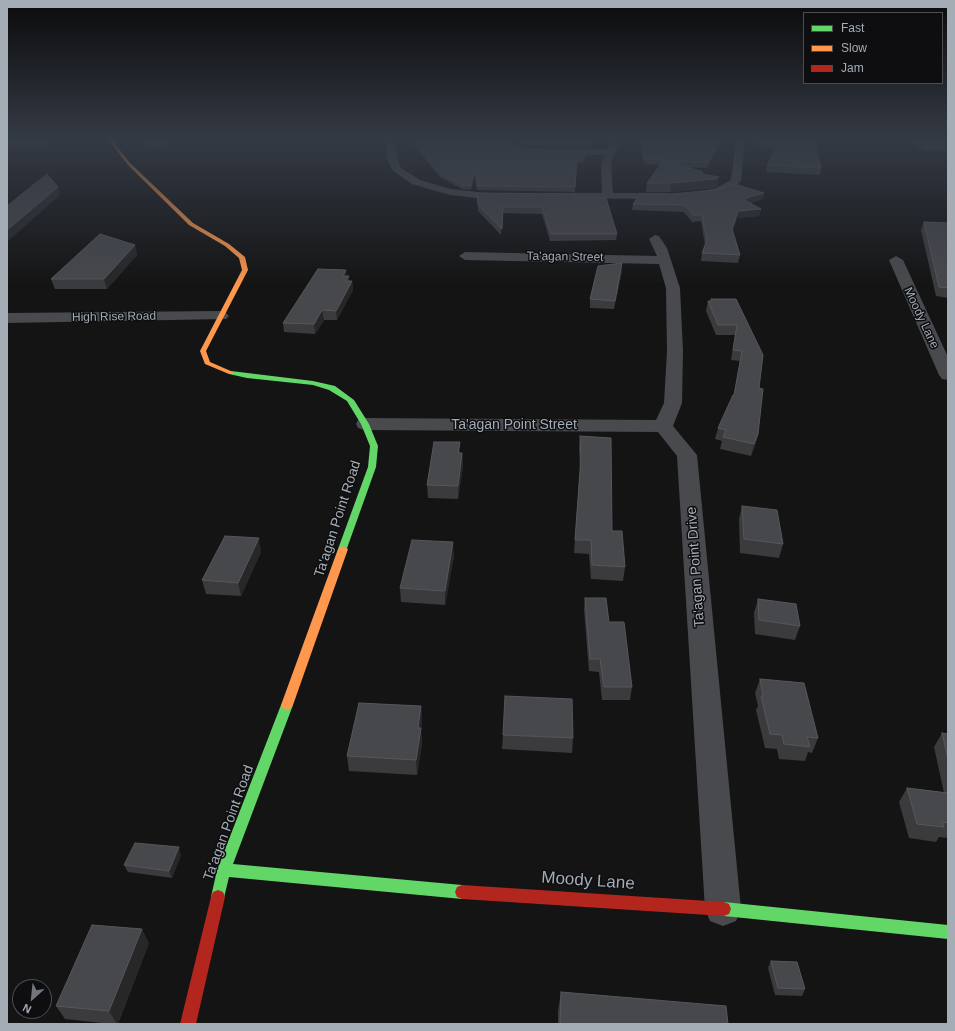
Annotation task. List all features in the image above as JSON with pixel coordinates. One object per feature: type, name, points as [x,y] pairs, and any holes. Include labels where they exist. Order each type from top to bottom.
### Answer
[{"type":"street","name":"Ta'agan Point Road","points":[[155,189],[191,224],[227,245],[242,258],[245,270],[203,351],[207,363],[224,371],[247,376],[313,383],[332,388],[350,400],[365,424],[374,446],[372,467],[305,658],[224,870],[188,1024]]},
{"type":"street","points":[[440,189],[450,192],[486,196],[516,196]]},
{"type":"street","points":[[608,189],[608,196]]},
{"type":"street","points":[[693,194],[716,192],[721,189]]},
{"type":"street","points":[[532,196],[678,195]]},
{"type":"street","points":[[655,239],[666,260],[673,288],[675,351],[673,403],[663,426]]},
{"type":"street","name":"Ta'agan Street","points":[[465,256],[666,260]]},
{"type":"street","name":"Moody Lane","points":[[896,260],[948,376]]},
{"type":"street","name":"High Rise Road","points":[[7,318],[221,316]]},
{"type":"street","name":"Ta'agan Point Street","points":[[365,424],[663,426]]},
{"type":"street","name":"Ta'agan Point Drive","points":[[663,426],[687,456],[723,909]]},
{"type":"street","name":"Moody Lane","points":[[224,870],[450,890],[723,909],[948,932]]},
{"type":"building","points":[[28,189],[55,189],[7,230],[7,206]]},
{"type":"building","points":[[751,189],[764,193],[743,199],[761,209],[738,211],[732,229],[740,255],[702,253],[707,240],[702,215],[693,215],[685,205],[633,204],[640,194],[671,194]]},
{"type":"building","points":[[477,193],[575,194],[575,198],[606,198],[617,234],[551,234],[542,207],[503,207],[502,229],[478,205]]},
{"type":"building","points":[[924,222],[948,223],[948,288],[939,287]]},
{"type":"building","points":[[100,234],[135,245],[104,279],[51,279]]},
{"type":"building","points":[[622,263],[615,301],[590,299],[598,266]]},
{"type":"building","points":[[318,269],[346,270],[343,276],[349,276],[346,281],[352,281],[336,311],[322,310],[314,324],[283,323]]},
{"type":"building","points":[[711,299],[736,299],[763,355],[759,388],[763,389],[758,434],[754,444],[723,437],[726,430],[718,428],[734,395],[742,351],[733,350],[737,325],[718,325],[708,301],[712,301]]},
{"type":"building","points":[[580,436],[611,438],[612,531],[622,531],[625,567],[592,565],[591,540],[575,540],[581,457]]},
{"type":"building","points":[[434,442],[460,442],[458,453],[462,453],[458,486],[427,485]]},
{"type":"building","points":[[742,506],[777,510],[783,544],[744,539]]},
{"type":"building","points":[[225,536],[259,538],[238,583],[202,580]]},
{"type":"building","points":[[412,540],[453,542],[445,591],[400,588]]},
{"type":"building","points":[[585,598],[606,598],[609,622],[624,622],[632,687],[604,687],[600,659],[590,659]]},
{"type":"building","points":[[758,599],[796,604],[800,626],[759,620]]},
{"type":"building","points":[[760,679],[804,683],[818,738],[807,737],[810,747],[784,744],[782,735],[770,734],[761,696],[763,696]]},
{"type":"building","points":[[505,696],[572,699],[573,738],[503,735]]},
{"type":"building","points":[[359,703],[421,706],[418,728],[421,728],[416,760],[347,756]]},
{"type":"building","points":[[942,733],[948,734],[948,759]]},
{"type":"building","points":[[907,788],[948,793],[948,823],[942,822],[944,827],[917,824]]},
{"type":"building","points":[[135,843],[179,847],[169,871],[124,865]]},
{"type":"building","points":[[92,925],[142,929],[109,1011],[56,1006]]},
{"type":"building","points":[[771,961],[797,962],[805,989],[778,988]]},
{"type":"building","points":[[561,992],[726,1006],[728,1024],[560,1024]]},
{"type":"traffic: fast","points":[[231,373],[313,383],[332,388],[350,400],[365,424],[374,446],[372,467],[343,549]]},
{"type":"traffic: fast","points":[[218,897],[224,870],[287,705]]},
{"type":"traffic: fast","points":[[224,870],[462,892]]},
{"type":"traffic: fast","points":[[724,909],[948,932]]},
{"type":"traffic: slow","points":[[155,189],[191,224],[227,245],[242,257],[245,270],[203,351],[207,363],[231,373]]},
{"type":"traffic: slow","points":[[287,705],[343,549]]},
{"type":"traffic: jam","points":[[462,892],[724,909]]},
{"type":"traffic: jam","points":[[188,1024],[218,897]]}]
